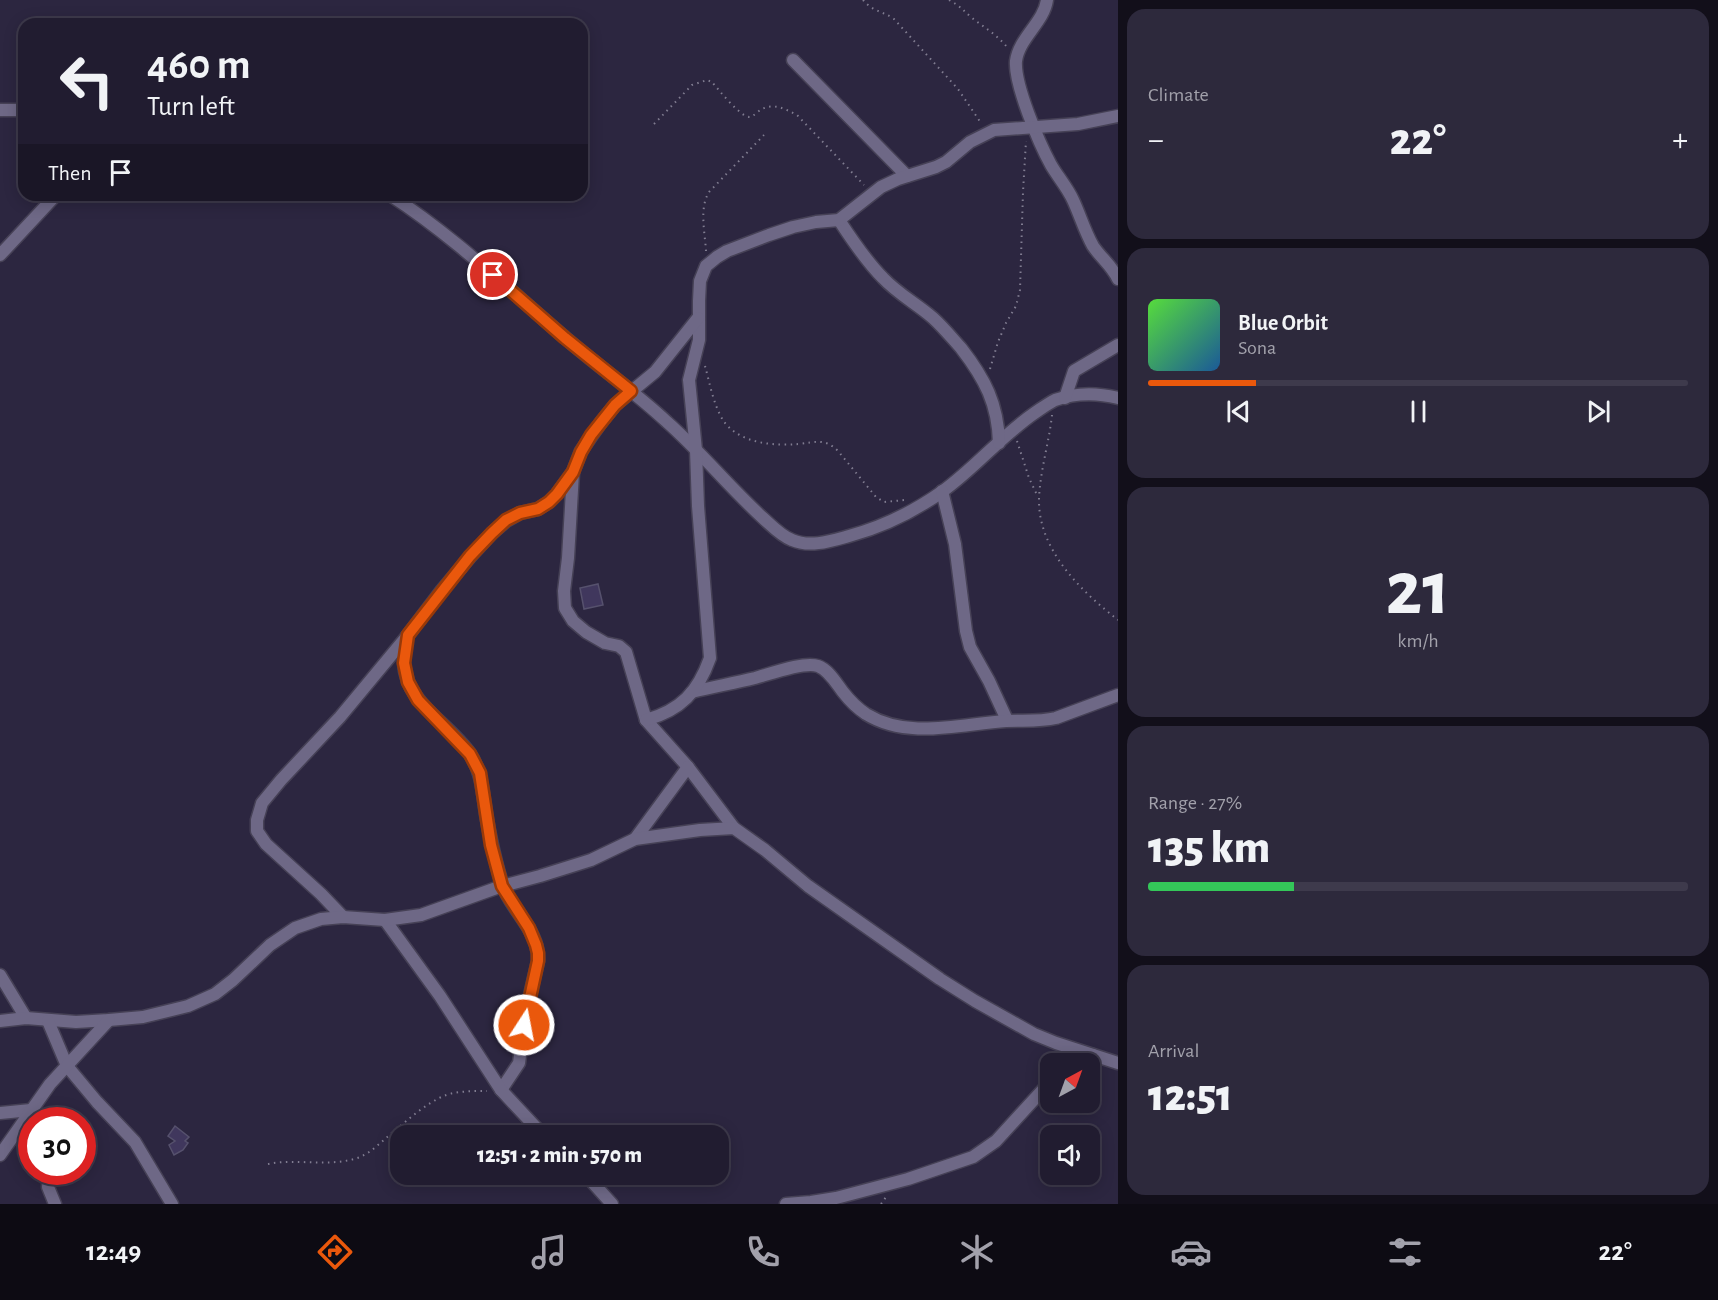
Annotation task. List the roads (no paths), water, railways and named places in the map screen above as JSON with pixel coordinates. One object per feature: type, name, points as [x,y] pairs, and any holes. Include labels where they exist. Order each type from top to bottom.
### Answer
[{"type":"street","points":[[1047,0],[1045,8],[1016,59],[1030,127],[1071,197],[1092,245],[1110,265],[1118,279]]},
{"type":"street","points":[[793,60],[907,176]]},
{"type":"street","points":[[0,110],[18,110]]},
{"type":"street","points":[[646,720],[668,711],[692,692],[702,678],[710,658],[689,380],[699,340],[700,281],[706,266],[727,251],[769,235],[816,222],[839,220],[881,188],[946,162],[970,142],[994,130],[1078,124],[1118,116]]},
{"type":"street","points":[[0,255],[50,201]]},
{"type":"street","points":[[399,201],[418,213],[475,259],[565,338],[667,421],[739,496],[791,540],[810,544],[832,540],[871,530],[909,512],[942,491],[1027,418],[1060,399],[1086,394],[1118,399]]},
{"type":"street","points":[[839,220],[868,262],[898,293],[933,318],[951,336],[986,383],[994,405],[999,443]]},
{"type":"street","points":[[343,917],[266,844],[257,831],[257,820],[262,803],[340,717],[470,556],[506,520],[520,513],[538,509],[557,494],[573,472],[591,435],[615,405],[656,372],[698,318]]},
{"type":"street","points":[[1060,399],[1074,371],[1118,345]]},
{"type":"street","points":[[573,472],[564,591],[565,608],[573,621],[586,632],[605,643],[619,646],[626,652],[646,720],[688,767],[734,828],[765,850],[808,886],[940,979],[1034,1034],[1087,1053]]},
{"type":"street","points":[[942,491],[955,544],[970,646],[1007,720]]},
{"type":"street","points":[[408,635],[404,663],[408,682],[418,700],[470,754],[480,773],[491,845],[502,886],[529,928],[538,953],[519,1063],[501,1090]]},
{"type":"street","points":[[692,692],[781,670],[817,665],[826,672],[856,708],[872,717],[913,728],[1056,718],[1118,695]]},
{"type":"street","points":[[635,839],[688,767]]},
{"type":"street","points":[[0,1021],[26,1018],[76,1022],[109,1020],[143,1017],[188,1006],[215,994],[270,945],[295,928],[321,919],[343,917],[385,920],[422,915],[502,886],[591,860],[635,839],[734,828]]},
{"type":"street","points":[[385,920],[440,996],[501,1090],[534,1125]]},
{"type":"street","points":[[0,975],[26,1018]]},
{"type":"street","points":[[33,1107],[50,1084],[109,1020]]},
{"type":"street","points":[[48,1021],[67,1066],[86,1090],[135,1142],[172,1204]]},
{"type":"street","points":[[1100,1057],[1118,1063]]},
{"type":"street","points":[[786,1204],[836,1198],[908,1179],[973,1157],[996,1141],[1040,1093]]},
{"type":"street","points":[[0,1113],[18,1111]]},
{"type":"street","points":[[0,1155],[18,1129]]},
{"type":"street","points":[[48,1185],[55,1204]]},
{"type":"street","points":[[595,1185],[612,1204]]}]
